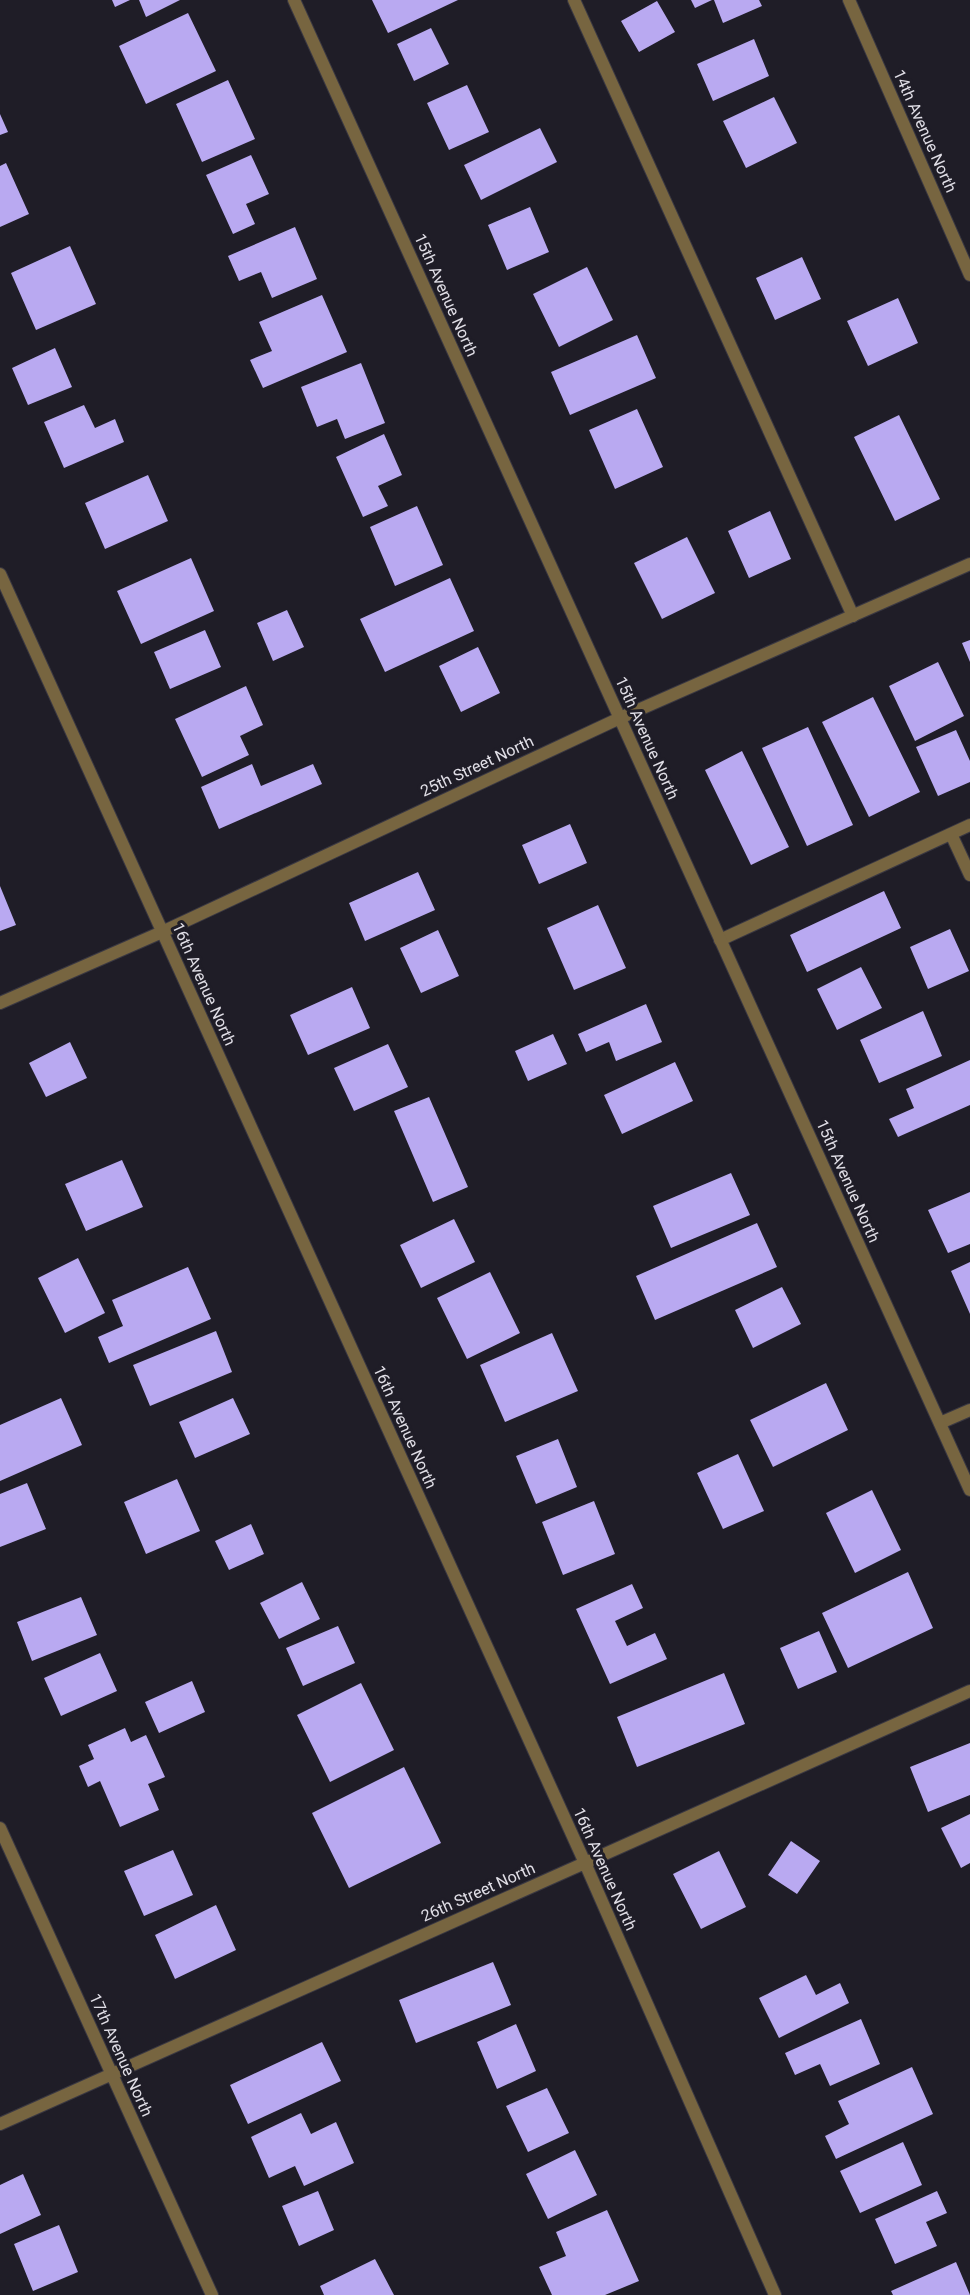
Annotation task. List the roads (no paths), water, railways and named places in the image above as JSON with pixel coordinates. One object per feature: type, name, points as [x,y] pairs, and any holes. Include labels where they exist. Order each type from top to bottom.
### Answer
[{"type":"street","name":"15th Avenue North","points":[[294,0],[970,1490]]},
{"type":"street","points":[[574,0],[853,616]]},
{"type":"street","name":"14th Avenue North","points":[[849,0],[970,275]]},
{"type":"street","name":"25th Street North","points":[[0,1003],[162,932],[620,718],[970,564]]},
{"type":"street","name":"16th Avenue North","points":[[0,574],[585,1863],[775,2295]]},
{"type":"street","points":[[720,940],[970,825]]},
{"type":"street","points":[[951,834],[970,875]]},
{"type":"street","points":[[940,1423],[970,1410]]},
{"type":"street","name":"26th Street North","points":[[0,2124],[970,1691]]},
{"type":"street","name":"17th Avenue North","points":[[0,1828],[213,2295]]}]
